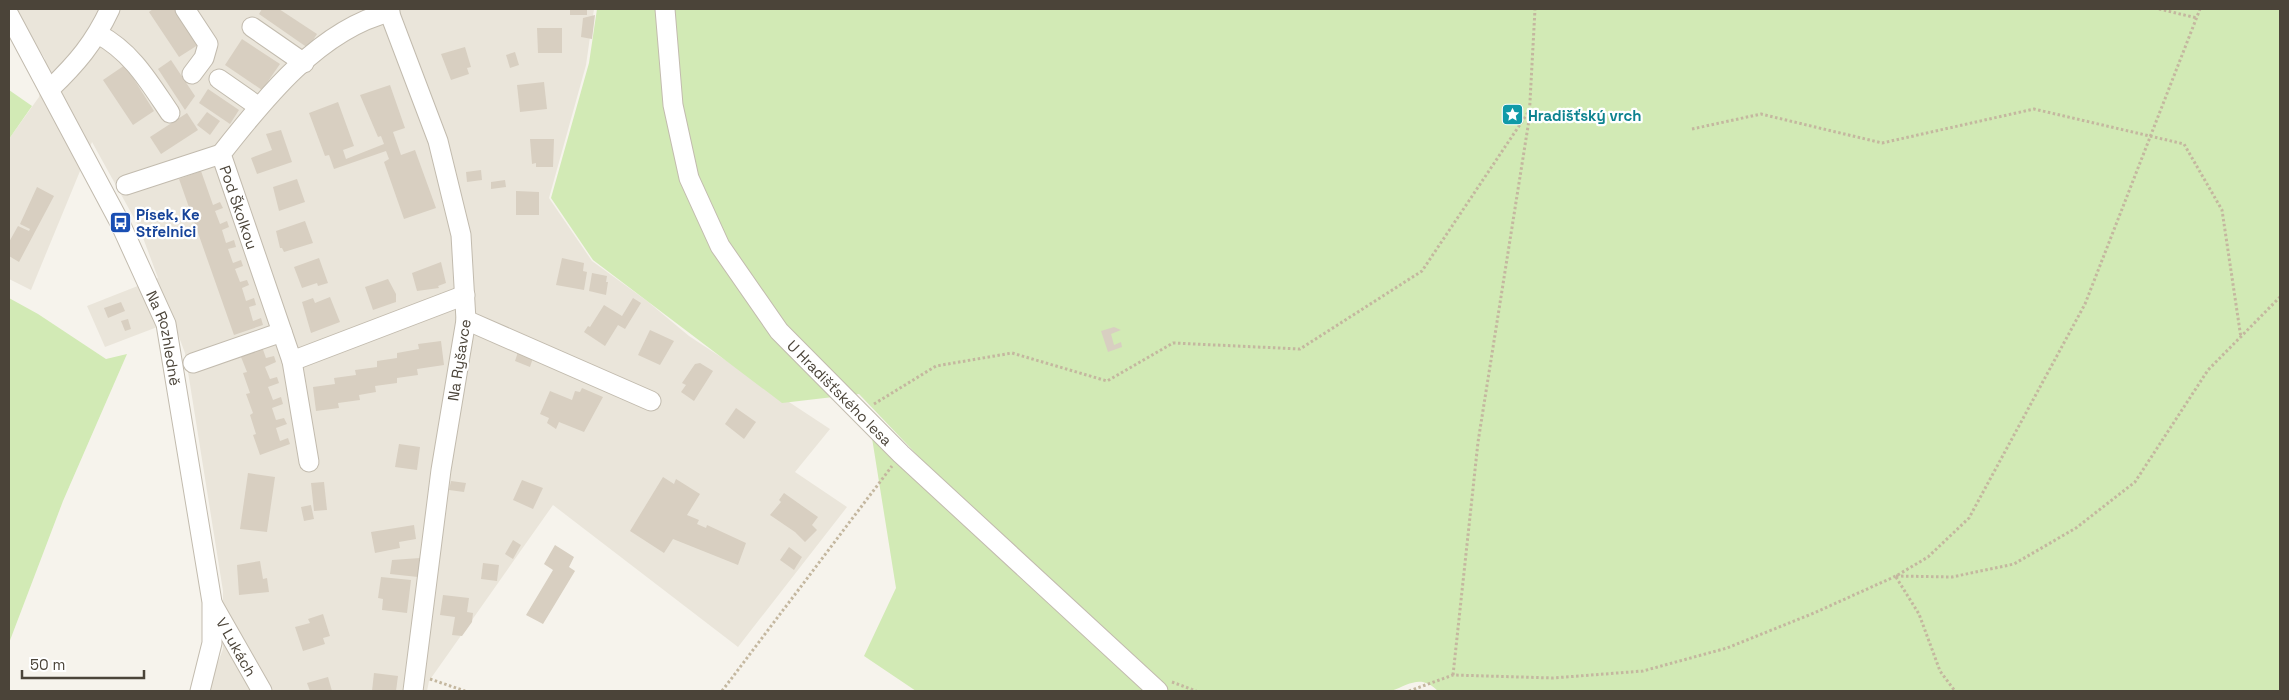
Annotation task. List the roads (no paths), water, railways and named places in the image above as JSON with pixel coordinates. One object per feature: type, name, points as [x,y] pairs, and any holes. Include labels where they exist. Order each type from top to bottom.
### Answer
[{"type":"street","points":[[50,89],[78,63],[98,34],[110,9]]},
{"type":"street","points":[[185,9],[208,44],[204,58],[192,74]]},
{"type":"street","name":"U Hradišťského lesa","points":[[665,9],[673,105],[687,169],[720,246],[780,331],[901,454],[1158,691]]},
{"type":"street","name":"Pod Školkou","points":[[309,462],[292,361],[221,154],[259,107],[304,62],[332,38],[369,18],[389,10]]},
{"type":"street","name":"Na Ryšavce","points":[[389,10],[438,141],[461,235],[466,295],[466,320],[441,470],[414,683]]},
{"type":"street","name":"Na Rozhledně","points":[[9,15],[120,223],[166,324],[212,602],[212,643],[200,691]]},
{"type":"street","points":[[252,27],[304,62]]},
{"type":"street","points":[[98,34],[115,43],[124,51],[143,73],[170,113]]},
{"type":"street","points":[[219,79],[259,107]]},
{"type":"street","points":[[126,185],[221,154]]},
{"type":"street","points":[[292,361],[466,295]]},
{"type":"street","points":[[466,320],[651,401]]},
{"type":"street","points":[[194,362],[282,332]]},
{"type":"street","name":"V Lukách","points":[[212,602],[262,691]]},
{"type":"place","name":"Hradišťský vrch","points":[[1512,115]]},
{"type":"place","name":"Písek, Ke Střelnici","points":[[120,223]]}]
